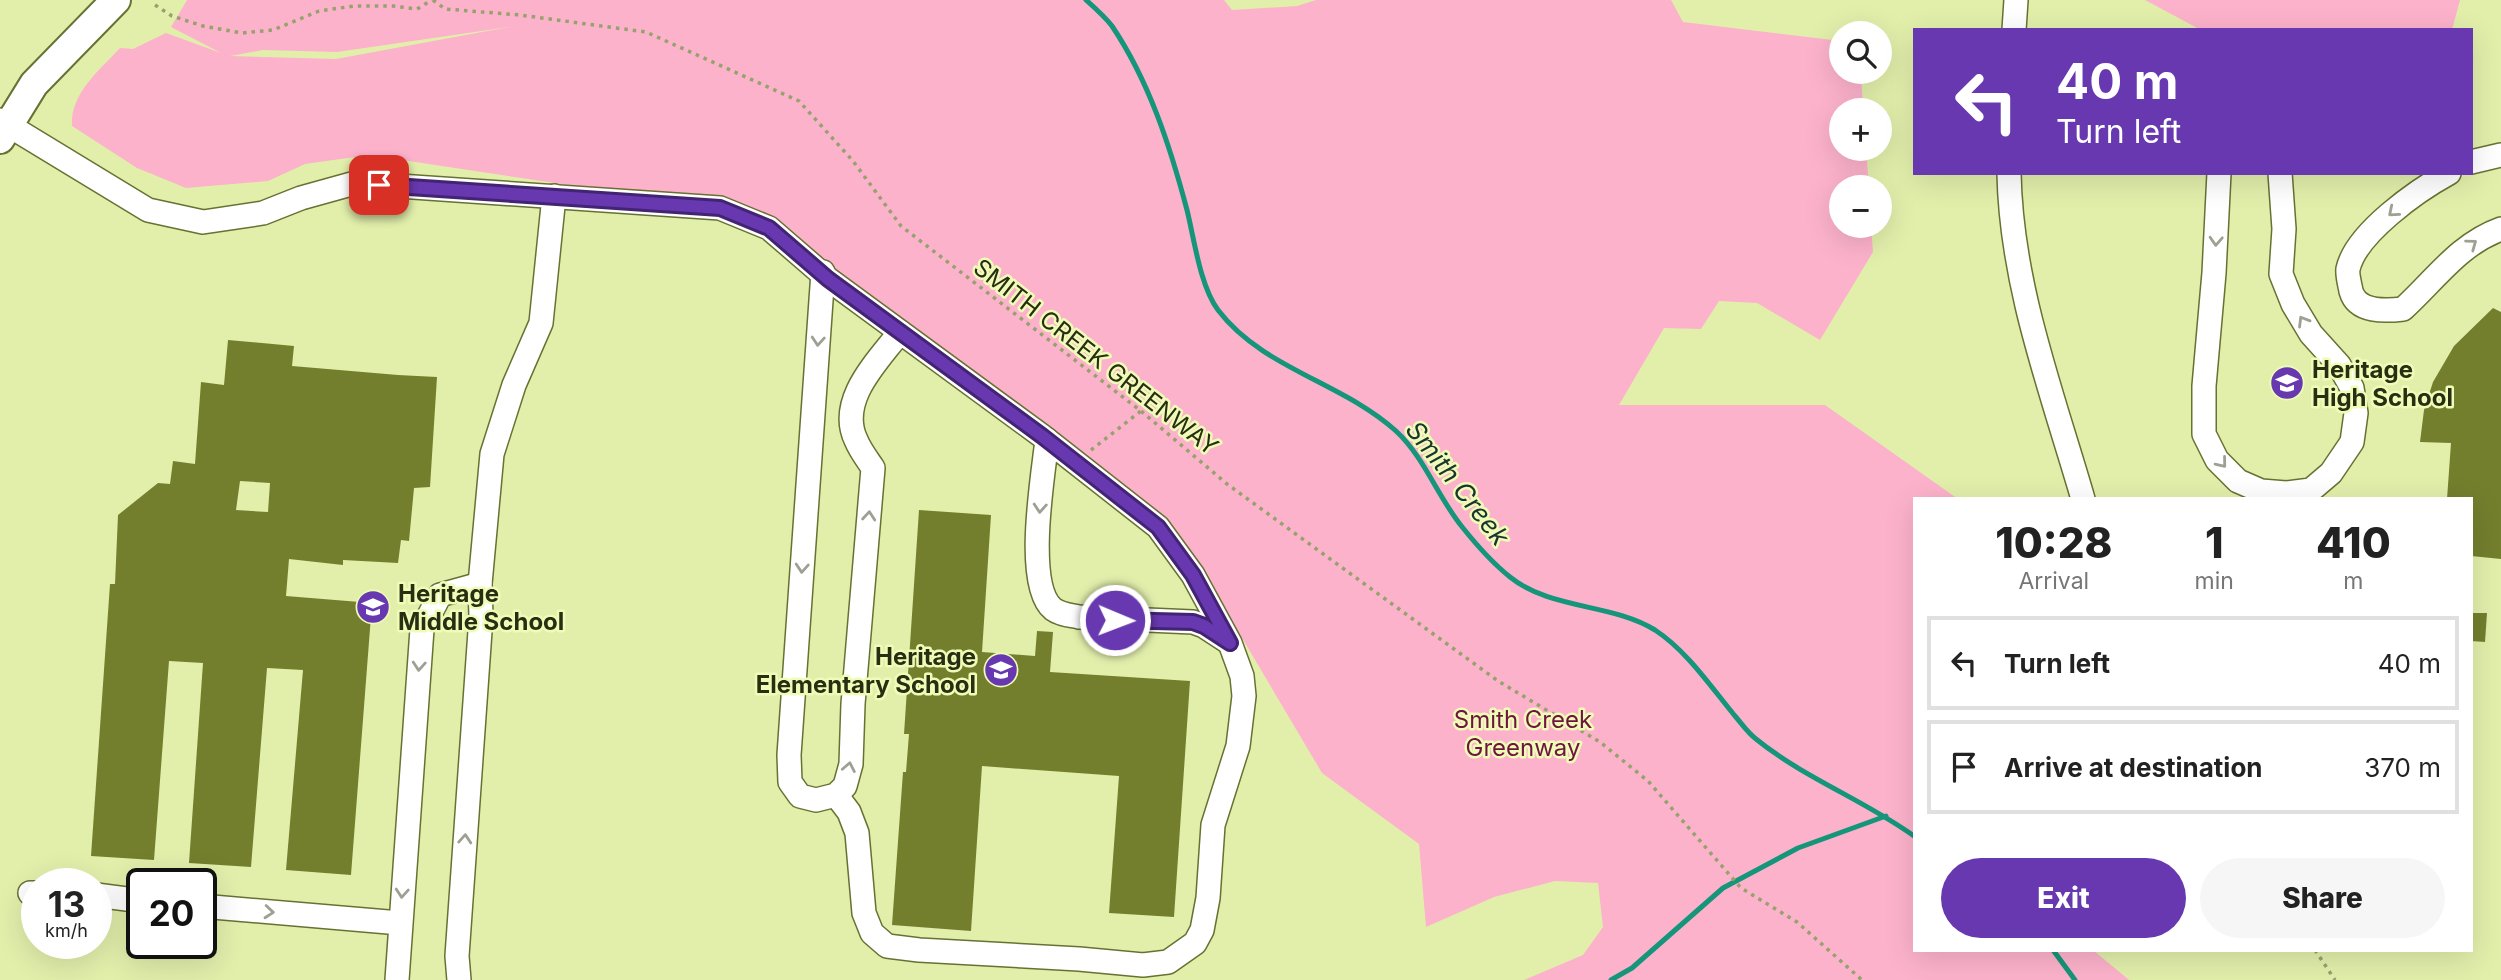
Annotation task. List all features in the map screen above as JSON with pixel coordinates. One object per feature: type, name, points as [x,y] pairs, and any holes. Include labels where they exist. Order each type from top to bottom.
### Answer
[{"type":"main road","points":[[3,128],[34,84],[116,0]]},
{"type":"street","points":[[2014,28],[2016,0]]},
{"type":"street","points":[[3,128],[148,210],[203,222],[263,213],[301,198],[355,183],[720,208],[769,228],[828,279],[1047,440],[1158,527],[1193,575],[1230,643],[1242,676],[1244,696],[1238,746],[1213,825],[1207,911],[1195,943],[1168,962],[1143,965],[887,946],[872,933],[864,914],[857,833],[849,812],[836,795]]},
{"type":"street","points":[[2473,162],[2501,155]]},
{"type":"street","points":[[2009,175],[2010,205],[2021,285],[2082,497]]},
{"type":"street","points":[[2219,175],[2204,386],[2204,433],[2217,460],[2238,481],[2261,491],[2286,493],[2311,490],[2331,473],[2352,442],[2356,413],[2352,388],[2339,365],[2311,334],[2293,304],[2281,274],[2284,229],[2280,175]]},
{"type":"street","points":[[2445,175],[2421,188],[2358,247],[2348,271],[2352,295],[2364,306],[2383,311],[2403,309],[2450,259],[2484,235],[2501,229]]},
{"type":"street","points":[[459,980],[457,956],[481,617],[480,584],[492,454],[514,385],[541,323],[554,196]]},
{"type":"street","points":[[823,272],[790,743],[790,782],[800,796],[816,800],[836,795],[845,786],[851,764],[853,704],[873,468],[854,438],[850,416],[868,373],[900,332]]},
{"type":"street","points":[[1047,440],[1037,572],[1042,593],[1052,608],[1063,614],[1079,617],[1193,622],[1230,643]]},
{"type":"street","points":[[397,980],[422,629],[440,595],[480,584]]},
{"type":"street","points":[[217,907],[400,923]]},
{"type":"path","name":"SMITH CREEK GREENWAY","points":[[155,5],[172,16],[203,26],[242,33],[274,30],[319,11],[354,6],[417,9],[433,0],[445,9],[520,15],[646,32],[799,102],[853,161],[901,226],[1141,411],[1227,484],[1498,681],[1600,742],[1648,781],[1741,888],[1797,922],[1862,980]]},
{"type":"path","points":[[1075,462],[1141,411]]},
{"type":"path","points":[[2316,952],[2334,980]]},
{"type":"green space","name":"Smith Creek Greenway","points":[[187,0],[1224,0],[1232,10],[1297,6],[1316,0],[1671,0],[1683,22],[1829,40],[1829,84],[1862,84],[1862,98],[1829,98],[1829,161],[1867,161],[1868,175],[1829,175],[1829,238],[1872,238],[1873,252],[1820,340],[1757,303],[1719,301],[1701,329],[1664,328],[1619,405],[1825,405],[1955,497],[1913,497],[1913,952],[2095,952],[2129,980],[1524,980],[1583,955],[1603,927],[1598,883],[1555,881],[1494,897],[1426,927],[1419,844],[1322,773],[1200,567],[828,279],[720,208],[369,155],[305,164],[268,181],[186,188],[137,168],[72,126],[76,103],[81,93],[120,48],[133,49],[166,33],[221,53],[171,27]],"holes":[[[509,27],[336,59],[230,56],[263,50],[337,52]]]},
{"type":"green space","points":[[2145,0],[2460,0],[2453,28],[2197,28]]},
{"type":"building","points":[[2493,308],[2501,312],[2501,559],[2473,556],[2473,497],[2447,497],[2451,443],[2420,442],[2424,410],[2433,382],[2454,346]]},
{"type":"building","points":[[228,340],[294,346],[292,366],[437,377],[430,487],[414,488],[409,541],[401,540],[398,563],[343,560],[343,565],[289,559],[286,596],[372,603],[351,875],[286,870],[303,670],[267,668],[251,867],[189,863],[203,663],[169,661],[154,860],[91,856],[110,584],[115,584],[118,515],[158,483],[170,484],[173,461],[195,464],[201,382],[224,385]],"holes":[[[240,481],[270,483],[268,512],[236,510]]]},
{"type":"building","points":[[919,510],[991,515],[982,652],[1035,656],[1037,631],[1053,632],[1050,672],[1190,681],[1174,917],[1109,913],[1119,776],[982,766],[971,931],[892,925],[903,772],[906,772],[909,734],[904,734]]},
{"type":"building","points":[[2473,613],[2487,613],[2485,642],[2473,641]]},
{"type":"waterway","name":"Smith Creek","points":[[1086,0],[1112,26],[1148,92],[1173,162],[1207,288],[1218,310],[1236,330],[1257,347],[1352,400],[1396,431],[1415,453],[1463,528],[1485,554],[1510,577],[1526,588],[1544,595],[1620,615],[1655,630],[1688,659],[1756,739],[1794,766],[1913,835]]},
{"type":"waterway","points":[[1611,980],[1632,968],[1723,888],[1798,848],[1886,816]]},
{"type":"waterway","name":"Smith Creek","points":[[2054,952],[2075,980]]},
{"type":"place","name":"Heritage High School","points":[[2287,383]]},
{"type":"place","name":"Heritage Middle School","points":[[373,607]]},
{"type":"place","name":"Heritage Elementary School","points":[[1001,670]]},
{"type":"route","points":[[379,185],[720,208],[769,228],[828,279],[1042,436],[1158,527],[1193,575],[1230,643],[1193,622],[1115,620]]}]
